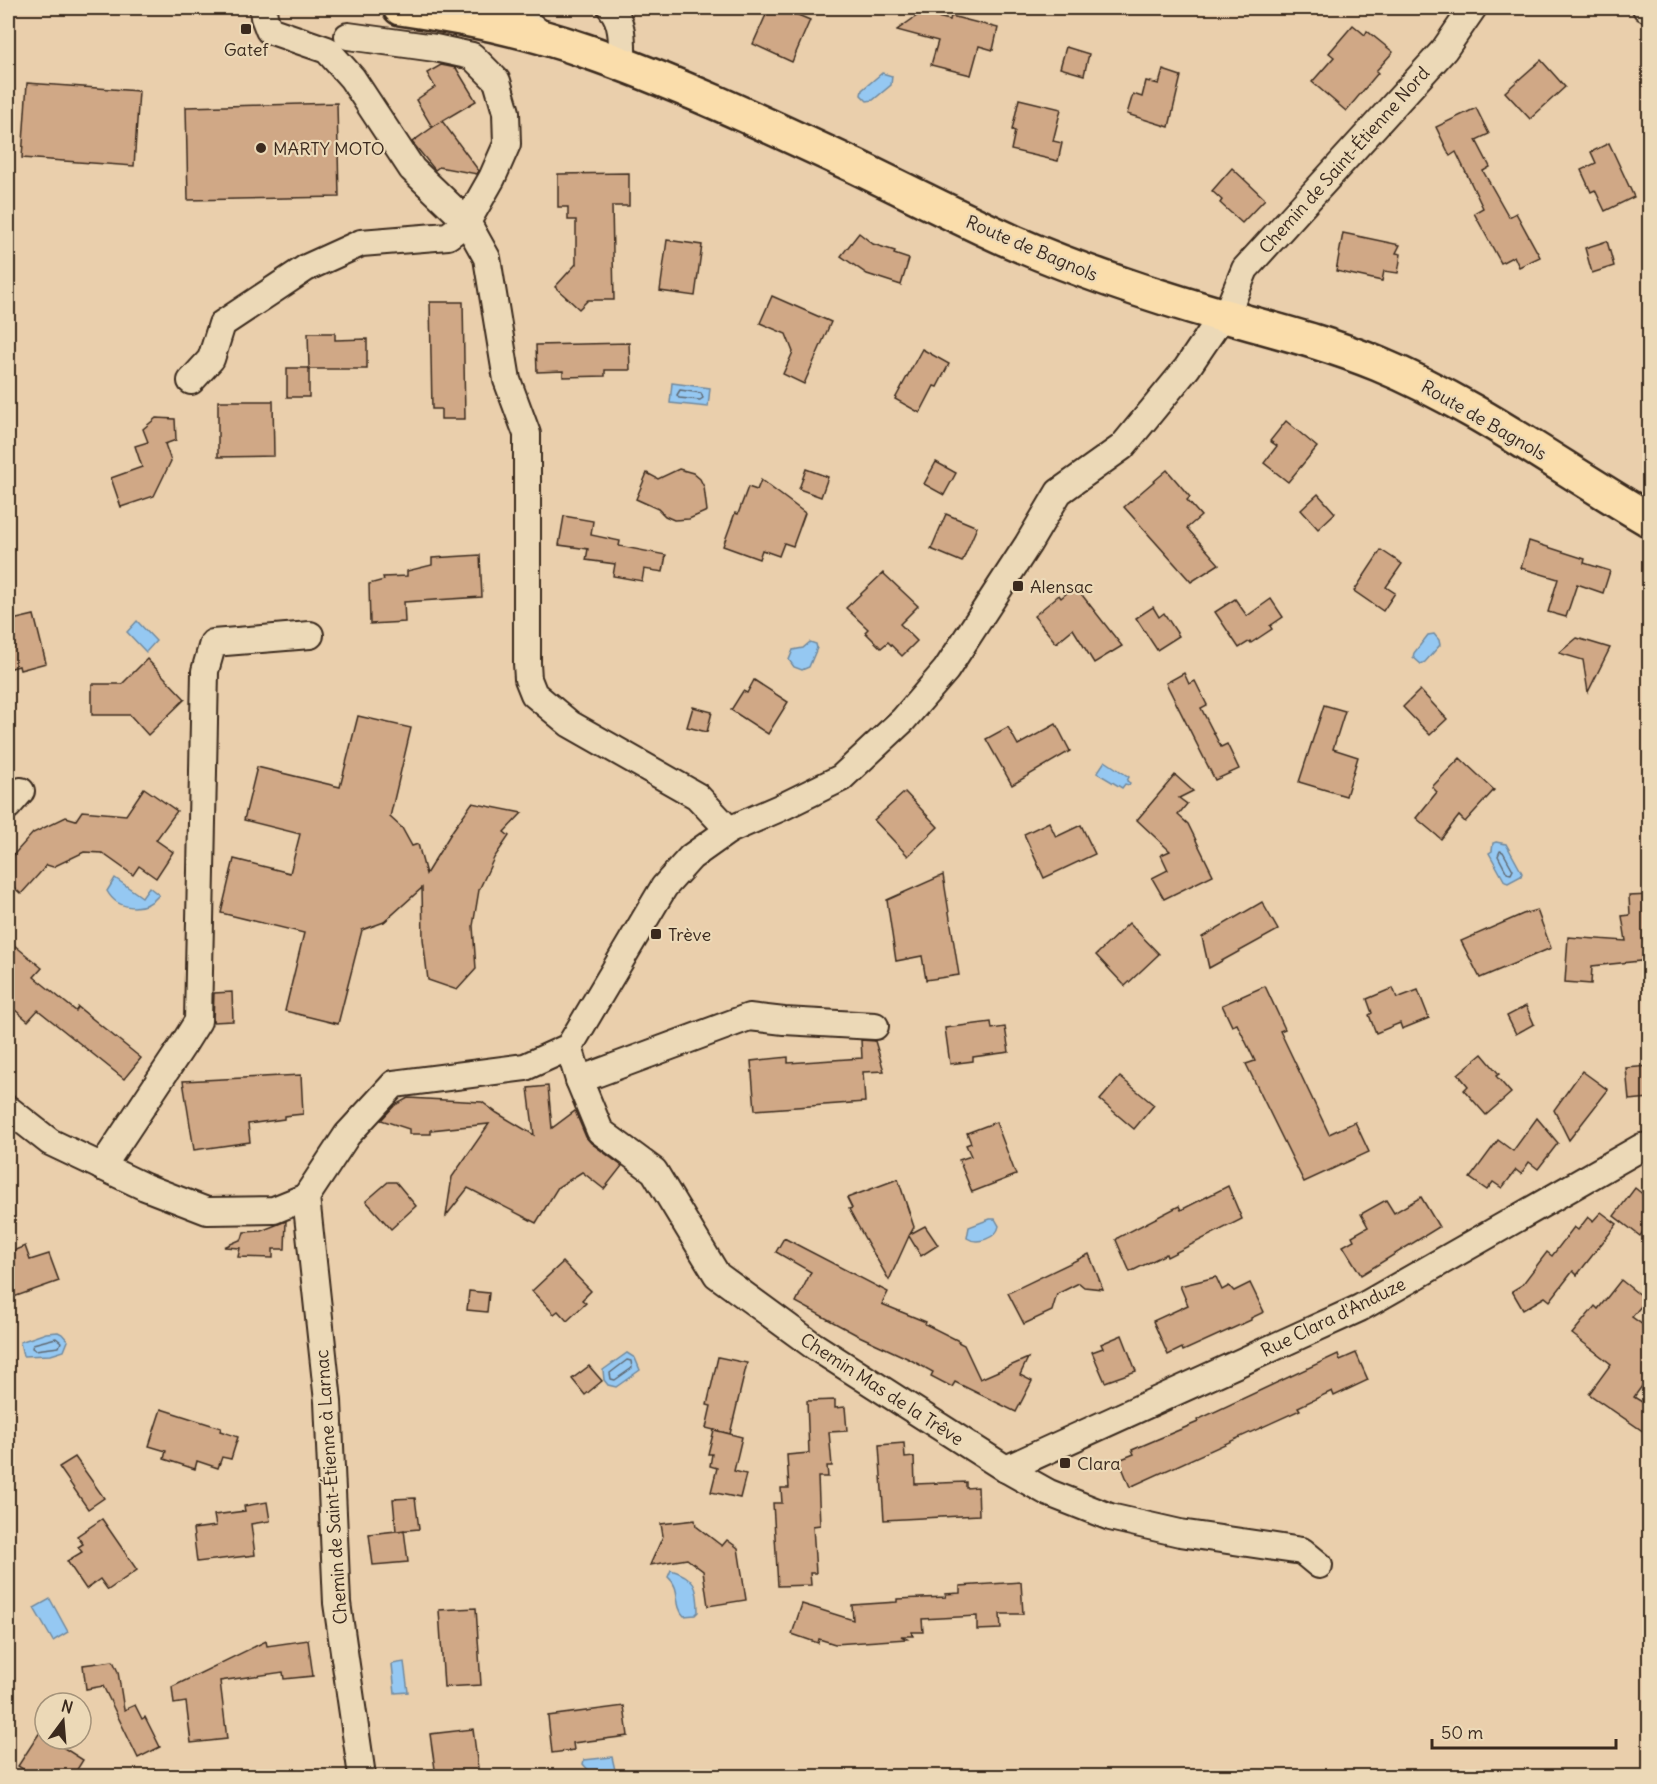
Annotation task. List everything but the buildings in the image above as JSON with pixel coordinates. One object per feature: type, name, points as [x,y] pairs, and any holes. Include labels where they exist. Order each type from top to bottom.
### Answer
[{"type":"main road","name":"Route de Bagnols","points":[[422,9],[544,37],[622,64],[748,117],[1054,260],[1136,289],[1330,346],[1379,364],[1509,431],[1650,520]]},
{"type":"street","points":[[263,8],[269,30],[327,50],[352,78],[412,169],[468,222],[487,258],[507,380],[527,434],[527,663],[528,679],[534,694],[570,724],[697,796],[729,830]]},
{"type":"street","points":[[510,8],[544,37]]},
{"type":"street","points":[[611,8],[616,13],[622,39],[622,64]]},
{"type":"street","name":"Chemin de Saint-Étienne Nord","points":[[569,1047],[664,887],[691,857],[729,830],[841,778],[903,720],[946,670],[1059,492],[1122,447],[1187,368],[1231,303],[1245,269],[1444,50],[1473,8]]},
{"type":"street","points":[[191,381],[211,359],[222,324],[306,268],[361,243],[448,236],[468,222],[492,178],[507,144],[506,112],[497,81],[472,56],[435,48],[348,36]]},
{"type":"street","points":[[102,1167],[198,1021],[205,671],[213,643],[310,635]]},
{"type":"street","points":[[579,1080],[748,1017],[875,1026]]},
{"type":"street","points":[[8,1109],[50,1142],[145,1187],[207,1211],[274,1210],[306,1197],[346,1135],[394,1084],[525,1067],[569,1047]]},
{"type":"street","name":"Chemin Mas de la Trêve","points":[[569,1047],[579,1080],[600,1131],[654,1172],[717,1275],[814,1346],[1006,1469],[1048,1493],[1110,1517],[1180,1533],[1302,1551],[1319,1565]]},
{"type":"street","name":"Rue Clara d'Anduze","points":[[1006,1469],[1360,1308],[1642,1147],[1650,1146]]},
{"type":"street","name":"Chemin de Saint-Étienne à Larnac","points":[[306,1197],[328,1401],[337,1603],[362,1776]]},
{"type":"water","points":[[882,73],[892,76],[891,85],[873,100],[867,101],[861,95],[862,90]]},
{"type":"water","points":[[672,383],[710,388],[708,407],[670,403]]},
{"type":"water","points":[[137,621],[156,641],[146,652],[127,632]]},
{"type":"water","points":[[1434,634],[1440,645],[1421,664],[1413,657],[1414,653],[1428,635]]},
{"type":"water","points":[[810,642],[816,644],[817,648],[809,667],[802,670],[794,667],[789,660],[793,650],[803,648]]},
{"type":"water","points":[[1105,761],[1129,777],[1127,781],[1129,785],[1125,784],[1122,788],[1097,773]]},
{"type":"water","points":[[1493,843],[1506,844],[1522,873],[1521,876],[1508,883],[1505,882],[1489,853],[1492,851]]},
{"type":"water","points":[[115,878],[142,897],[149,887],[159,895],[147,904],[125,906],[112,898],[107,891]]},
{"type":"water","points":[[995,1219],[999,1226],[995,1234],[976,1241],[967,1238],[969,1227]]},
{"type":"water","points":[[58,1332],[68,1341],[64,1351],[51,1355],[23,1356],[20,1342],[46,1333]]},
{"type":"water","points":[[627,1353],[635,1358],[640,1370],[616,1387],[608,1385],[604,1380],[603,1370]]},
{"type":"water","points":[[671,1570],[685,1576],[694,1584],[698,1603],[698,1612],[695,1615],[684,1616],[681,1612],[675,1587],[668,1577]]},
{"type":"water","points":[[50,1599],[68,1632],[53,1641],[34,1608]]},
{"type":"water","points":[[404,1662],[408,1692],[395,1693],[392,1664]]},
{"type":"water","points":[[612,1757],[615,1770],[591,1773],[583,1764],[584,1760]]},
{"type":"place","name":"Gatef","points":[[246,29]]},
{"type":"place","name":"MARTY MOTO","points":[[261,148]]},
{"type":"place","name":"Alensac","points":[[1018,586]]},
{"type":"place","name":"Trève","points":[[656,934]]},
{"type":"place","name":"Clara","points":[[1065,1463]]}]
